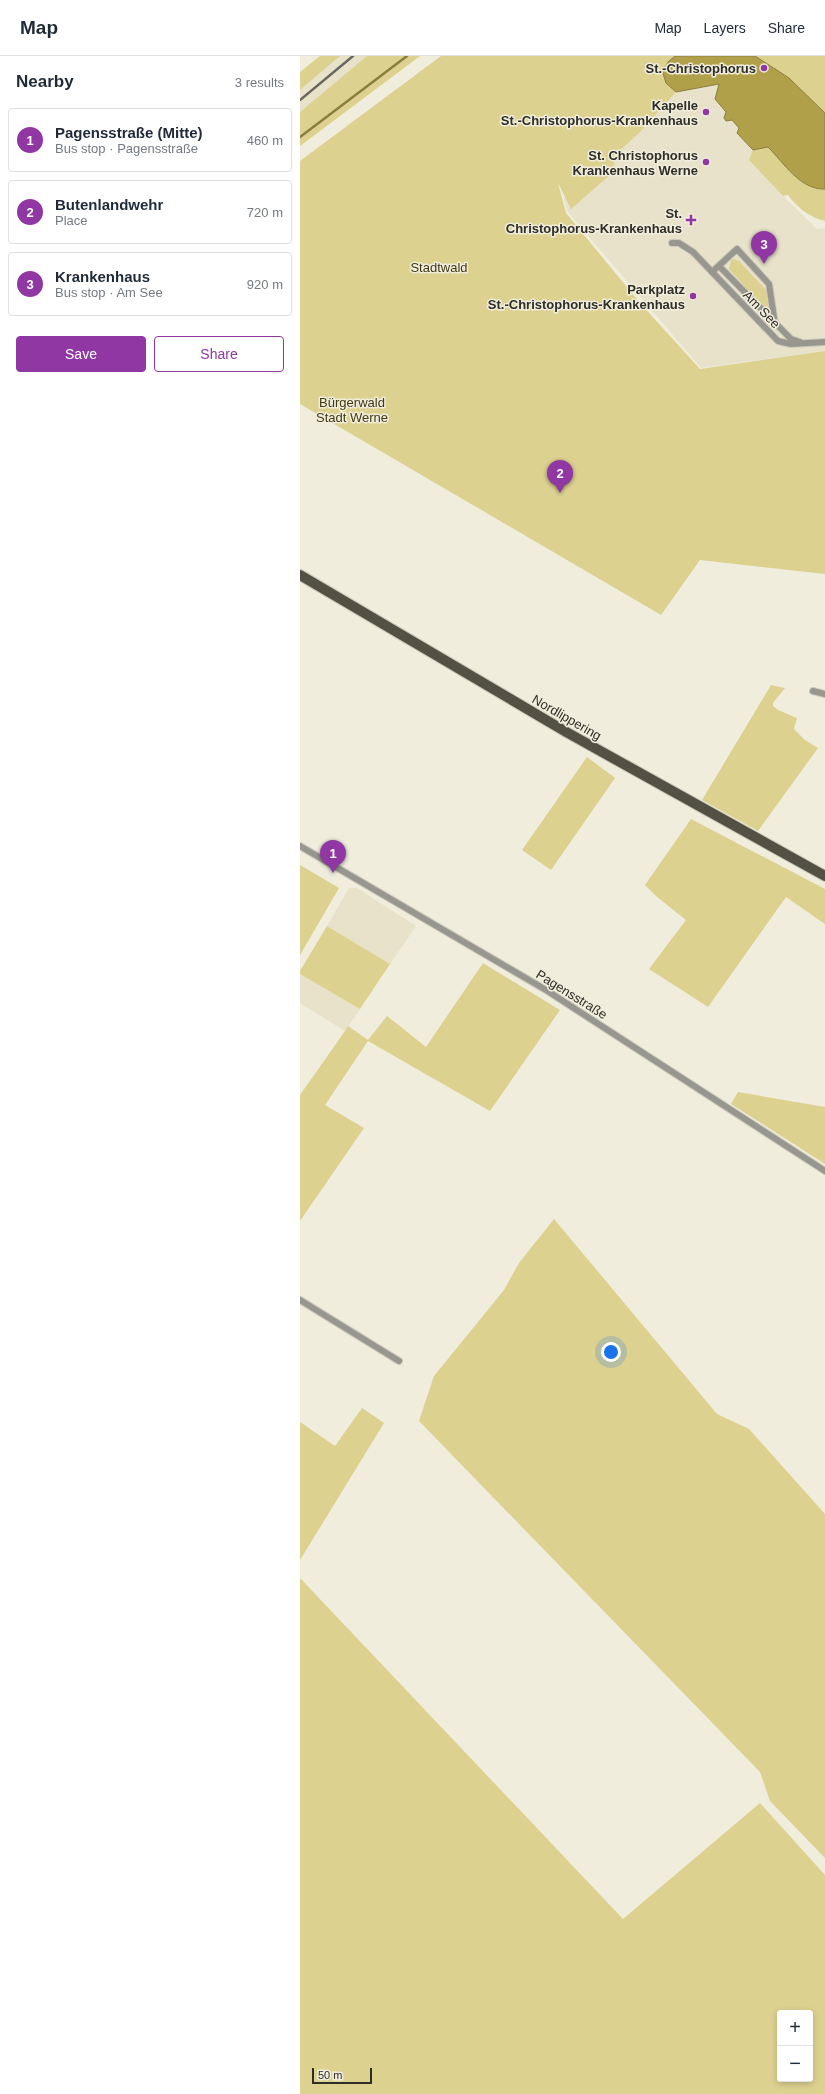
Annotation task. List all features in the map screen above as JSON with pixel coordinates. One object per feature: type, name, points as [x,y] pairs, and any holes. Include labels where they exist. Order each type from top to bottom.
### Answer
[{"type":"main road","name":"Nordlippering","points":[[300,575],[575,737],[825,876]]},
{"type":"street","name":"Am See","points":[[672,243],[679,243],[686,247],[778,341],[784,344],[825,342]]},
{"type":"street","name":"Am See","points":[[712,272],[737,249],[769,284],[775,324]]},
{"type":"street","name":"Am See","points":[[719,266],[791,339],[805,343]]},
{"type":"street","points":[[813,691],[825,694]]},
{"type":"street","name":"Pagensstraße","points":[[300,846],[546,990],[825,1171]]},
{"type":"street","points":[[300,1300],[399,1361]]},
{"type":"shaded area","points":[[340,56],[367,56],[300,112],[300,90]]},
{"type":"shaded area","points":[[675,56],[755,56],[789,78],[825,113],[825,189],[816,188],[800,180],[786,168],[768,147],[753,150],[737,133],[739,128],[732,120],[726,121],[724,118],[726,112],[715,99],[719,84],[676,92],[666,83],[663,73],[668,62]]},
{"type":"shaded area","name":"St. Christophorus-Krankenhaus","points":[[720,84],[715,99],[739,128],[737,133],[753,150],[750,160],[783,196],[817,229],[825,228],[825,351],[701,368],[568,212],[564,199],[676,92]]},
{"type":"shaded area","points":[[349,888],[357,888],[416,926],[390,964],[327,926]]},
{"type":"shaded area","points":[[300,974],[360,1009],[345,1031],[300,1003]]},
{"type":"green space","points":[[320,56],[340,56],[300,90],[300,72]]},
{"type":"green space","points":[[367,56],[420,56],[300,146],[300,112]]},
{"type":"green space","name":"Stadtwald","points":[[441,56],[675,56],[668,62],[673,90],[676,92],[640,132],[611,159],[615,164],[611,168],[617,174],[615,176],[611,174],[571,209],[558,183],[566,213],[640,303],[700,369],[825,351],[825,574],[700,560],[661,615],[300,404],[300,161]]},
{"type":"green space","points":[[755,56],[825,56],[825,113],[789,78]]},
{"type":"green space","points":[[768,146],[786,167],[800,180],[816,188],[825,189],[825,221],[819,220],[804,211],[795,204],[788,195],[783,196],[749,160],[753,150]]},
{"type":"green space","points":[[733,259],[739,261],[766,290],[769,309],[765,308],[729,269]]},
{"type":"green space","points":[[771,685],[785,688],[773,703],[773,706],[778,710],[797,718],[794,729],[805,740],[818,748],[758,831],[702,800]]},
{"type":"green space","points":[[587,757],[615,778],[551,870],[522,850]]},
{"type":"green space","points":[[691,819],[825,889],[825,924],[786,897],[708,1007],[649,969],[686,920],[657,897],[645,885]]},
{"type":"green space","points":[[300,865],[339,888],[300,955]]},
{"type":"green space","points":[[327,926],[390,964],[360,1009],[300,974],[300,971]]},
{"type":"green space","points":[[483,963],[560,1010],[490,1111],[368,1041],[325,1105],[364,1128],[300,1221],[300,1095],[348,1026],[368,1040],[387,1016],[426,1047]]},
{"type":"green space","points":[[738,1092],[825,1107],[825,1164],[731,1104]]},
{"type":"green space","points":[[554,1219],[717,1414],[749,1429],[825,1514],[825,1858],[770,1801],[760,1772],[419,1421],[434,1376],[504,1290],[519,1263]]},
{"type":"green space","points":[[362,1408],[384,1423],[300,1560],[300,1422],[335,1446]]},
{"type":"green space","points":[[300,1578],[623,1919],[760,1803],[825,1875],[825,2094],[300,2094]]},
{"type":"waterway","points":[[300,137],[407,56]]},
{"type":"railway","points":[[300,100],[353,56]]},
{"type":"place","name":"St.-Christophorus","points":[[764,68]]},
{"type":"place","name":"Kapelle St.-Christophorus-Krankenhaus","points":[[706,112]]},
{"type":"place","name":"St. Christophorus Krankenhaus Werne","points":[[706,162]]},
{"type":"place","name":"St. Christophorus-Krankenhaus","points":[[691,220]]},
{"type":"place","name":"Krankenhaus","points":[[764,264]]},
{"type":"place","name":"Parkplatz St.-Christophorus-Krankenhaus","points":[[693,296]]},
{"type":"place","name":"Butenlandwehr","points":[[560,493]]},
{"type":"place","name":"Pagensstraße (Mitte)","points":[[333,873]]},
{"type":"park label","name":"Bürgerwald Stadt Werne","points":[[352,410]]}]
